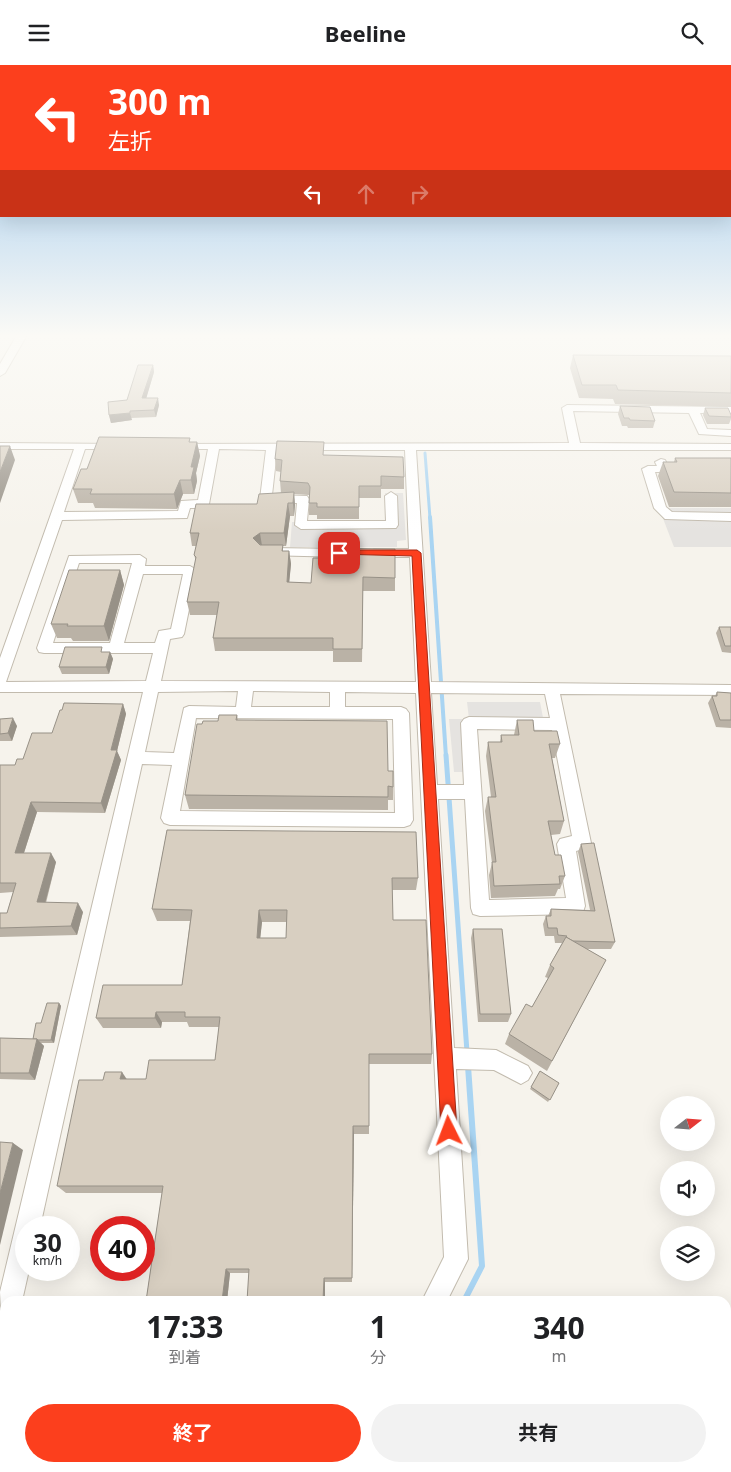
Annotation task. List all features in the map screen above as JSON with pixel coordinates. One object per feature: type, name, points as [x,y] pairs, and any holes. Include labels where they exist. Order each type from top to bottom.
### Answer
[{"type":"street","points":[[576,447],[566,408],[731,410]]},
{"type":"street","points":[[693,409],[703,432],[731,433]]},
{"type":"street","points":[[0,446],[128,446]]},
{"type":"street","points":[[0,679],[81,446]]},
{"type":"street","points":[[166,446],[272,446],[343,450],[408,457],[576,447],[731,447]]},
{"type":"street","points":[[58,515],[183,515],[185,504],[203,504],[214,446]]},
{"type":"street","points":[[272,446],[266,499],[303,499],[301,525],[392,525],[391,496]]},
{"type":"street","points":[[654,447],[665,462],[664,469],[648,469],[660,508],[668,516],[731,517]]},
{"type":"street","points":[[408,457],[417,553],[436,688],[436,792],[460,1058],[456,1259],[437,1296]]},
{"type":"street","points":[[392,515],[414,516]]},
{"type":"street","points":[[262,552],[417,553]]},
{"type":"street","points":[[116,648],[140,559],[74,559],[44,649],[161,648]]},
{"type":"street","points":[[31,1216],[164,634],[177,634],[190,570],[137,570]]},
{"type":"street","points":[[243,713],[246,686]]},
{"type":"street","points":[[0,687],[246,686],[731,690]]},
{"type":"street","points":[[337,713],[338,687]]},
{"type":"street","points":[[551,688],[559,724],[582,843],[566,844],[576,906],[480,909],[467,792],[469,723],[559,724]]},
{"type":"street","points":[[189,712],[243,713],[401,713],[404,819],[170,818],[189,712]]},
{"type":"street","points":[[136,758],[180,759]]},
{"type":"street","points":[[436,792],[467,792]]},
{"type":"street","points":[[460,1058],[496,1060],[521,1073]]},
{"type":"street","points":[[11,1296],[15,1280]]},
{"type":"shaded area","points":[[385,493],[403,493],[406,540],[397,541],[397,547],[290,547],[292,522],[386,522]]},
{"type":"shaded area","points":[[659,508],[731,508],[731,547],[674,547]]},
{"type":"shaded area","points":[[467,702],[540,702],[545,728],[472,728],[477,772],[454,772],[449,719],[469,719]]},
{"type":"building","points":[[157,401],[154,410],[130,411],[130,413],[109,415],[108,402]]},
{"type":"building","points":[[620,406],[650,407],[655,421],[624,418]]},
{"type":"building","points":[[705,408],[728,408],[731,417],[709,416]]},
{"type":"building","points":[[99,437],[190,438],[189,442],[197,442],[191,467],[194,467],[191,480],[180,480],[174,494],[90,494],[92,489],[73,489],[81,469],[87,469]]},
{"type":"building","points":[[277,441],[324,442],[323,455],[403,457],[404,477],[381,476],[381,486],[359,486],[359,507],[317,507],[317,503],[309,503],[310,487],[308,483],[280,481],[282,460],[275,459]]},
{"type":"building","points":[[0,446],[10,446],[0,472]]},
{"type":"building","points":[[675,458],[731,458],[731,493],[674,492],[663,462],[677,462]]},
{"type":"building","points":[[294,492],[293,503],[288,503],[284,533],[260,533],[253,538],[260,545],[283,545],[282,551],[289,551],[287,582],[311,583],[313,558],[322,558],[322,548],[395,549],[395,578],[363,577],[362,649],[333,649],[333,638],[213,638],[219,602],[187,602],[199,533],[190,533],[196,504],[257,504],[259,494]]},
{"type":"building","points":[[69,570],[120,570],[104,626],[51,624]]},
{"type":"building","points":[[719,627],[731,627],[731,646],[725,646]]},
{"type":"building","points":[[65,647],[102,647],[101,652],[110,652],[106,667],[59,667]]},
{"type":"building","points":[[717,692],[731,693],[731,720],[720,720],[712,696],[717,696]]},
{"type":"building","points":[[64,703],[123,704],[111,750],[117,750],[101,803],[31,802],[15,853],[51,853],[37,902],[78,903],[71,926],[0,928],[0,913],[7,913],[16,883],[0,883],[0,765],[15,765],[17,759],[23,759],[32,733],[52,733]]},
{"type":"building","points":[[219,715],[237,715],[236,720],[387,721],[388,771],[393,771],[393,787],[388,786],[388,797],[185,795],[197,724],[202,724],[203,721],[218,721]]},
{"type":"building","points":[[13,718],[8,733],[0,734],[0,719]]},
{"type":"building","points":[[517,720],[533,720],[534,731],[557,731],[560,744],[549,744],[564,821],[548,821],[555,855],[561,855],[565,876],[559,876],[560,884],[494,886],[492,862],[496,862],[488,797],[496,797],[488,742],[502,742],[501,735],[519,735]]},
{"type":"building","points":[[167,830],[416,832],[418,878],[392,878],[393,920],[426,920],[432,1054],[369,1054],[369,1126],[353,1126],[352,1278],[324,1278],[323,1296],[247,1296],[249,1269],[226,1269],[223,1296],[147,1296],[149,1281],[155,1281],[155,1240],[163,1186],[57,1186],[79,1080],[103,1080],[105,1072],[122,1072],[120,1079],[146,1079],[149,1060],[215,1060],[220,1017],[185,1017],[185,1012],[156,1012],[155,1018],[96,1018],[103,985],[182,985],[192,910],[152,909]],"holes":[[[259,910],[287,910],[286,938],[257,938]]]},
{"type":"building","points":[[594,843],[615,942],[573,941],[567,936],[558,935],[557,928],[548,928],[546,916],[551,916],[551,909],[595,911],[581,844]]},
{"type":"building","points":[[473,929],[502,929],[511,1014],[480,1014]]},
{"type":"building","points":[[566,937],[606,960],[552,1061],[509,1034],[526,1004],[532,1007],[554,968],[550,965]]},
{"type":"building","points":[[47,1003],[59,1003],[51,1040],[33,1039],[36,1023],[41,1023]]},
{"type":"building","points":[[0,1038],[37,1039],[29,1073],[0,1073]]},
{"type":"building","points":[[540,1071],[559,1083],[550,1100],[531,1087]]},
{"type":"building","points":[[0,1142],[13,1143],[0,1193]]},
{"type":"waterway","points":[[425,453],[430,518]]},
{"type":"waterway","points":[[430,517],[446,757]]},
{"type":"waterway","points":[[446,755],[467,1052]]},
{"type":"waterway","points":[[467,1296],[482,1266],[468,1066]]},
{"type":"route","points":[[339,553],[417,553],[449,1131]]}]
